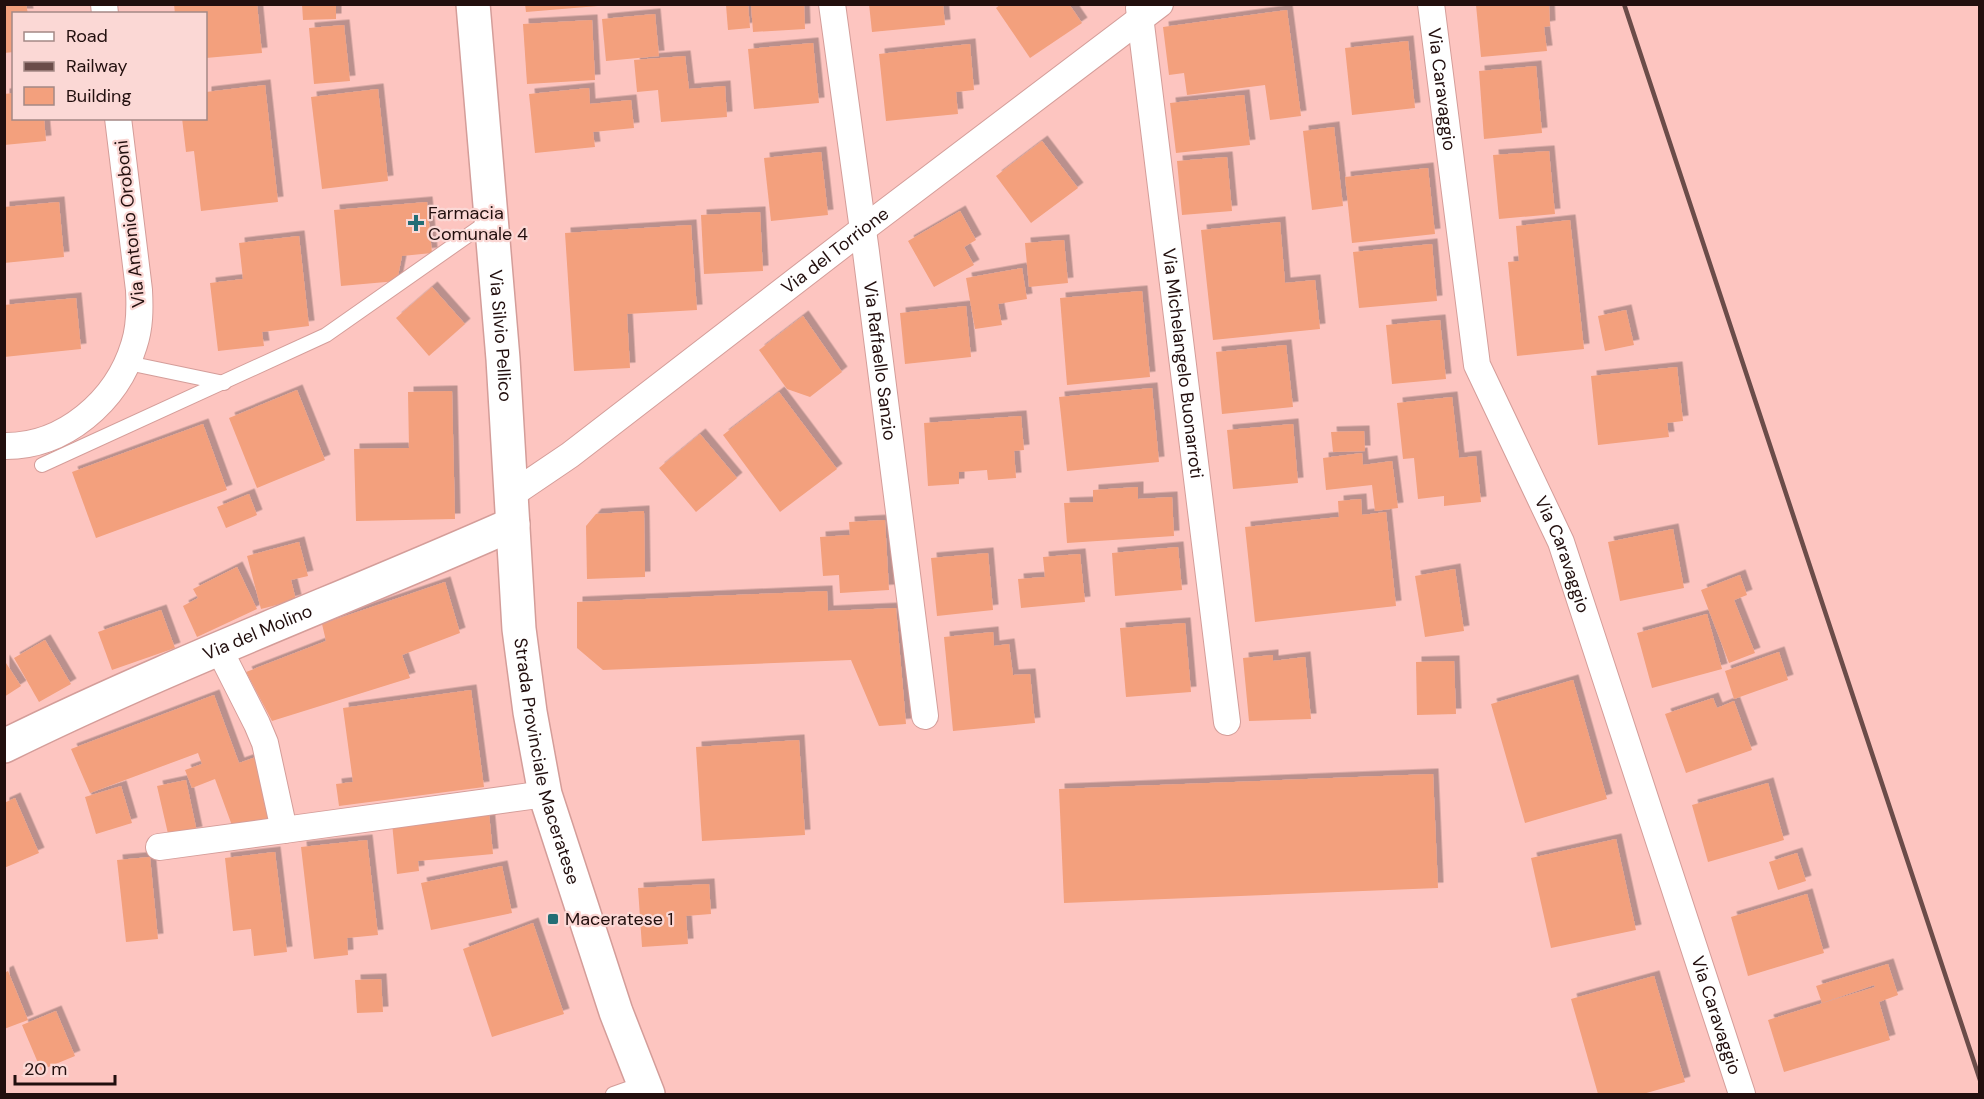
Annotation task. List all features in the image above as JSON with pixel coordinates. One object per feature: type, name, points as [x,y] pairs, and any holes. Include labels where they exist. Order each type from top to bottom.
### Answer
[{"type":"main road","name":"Via Silvio Pellico","points":[[473,4],[503,359],[512,509]]},
{"type":"main road","name":"Via del Molino","points":[[4,746],[58,719],[411,569],[512,509]]},
{"type":"main road","name":"Strada Provinciale Maceratese","points":[[512,509],[519,629],[544,794],[616,1012],[646,1089]]},
{"type":"street","name":"Via Raffaello Sanzio","points":[[832,4],[925,716]]},
{"type":"street","name":"Via Caravaggio","points":[[1431,4],[1477,365],[1561,542],[1742,1095]]},
{"type":"street","name":"Via del Torrione","points":[[512,509],[570,455],[1147,10]]},
{"type":"street","name":"Via Michelangelo Buonarroti","points":[[1147,10],[1227,722]]},
{"type":"street","name":"Via Antonio Oroboni","points":[[4,446],[30,443],[71,427],[102,403],[128,363],[140,318],[140,290],[118,120]]},
{"type":"street","points":[[219,649],[265,743],[284,830]]},
{"type":"street","points":[[159,847],[544,794]]},
{"type":"lane","points":[[42,465],[326,334],[491,219]]},
{"type":"lane","points":[[128,363],[224,383]]},
{"type":"lane","points":[[613,1095],[646,1089]]},
{"type":"building","points":[[4,4],[26,4],[28,12],[12,12],[12,52],[4,53]]},
{"type":"building","points":[[174,4],[257,4],[262,53],[207,58],[207,12],[175,12]]},
{"type":"building","points":[[302,4],[336,4],[336,19],[303,20]]},
{"type":"building","points":[[525,4],[598,4],[598,6],[526,12]]},
{"type":"building","points":[[748,4],[750,28],[728,30],[726,5]]},
{"type":"building","points":[[751,4],[804,4],[805,29],[753,32]]},
{"type":"building","points":[[869,4],[943,4],[945,25],[872,32]]},
{"type":"building","points":[[1001,4],[1069,4],[1082,23],[1030,58],[996,8]]},
{"type":"building","points":[[1549,4],[1550,26],[1544,27],[1547,51],[1481,57],[1476,5]]},
{"type":"building","points":[[1287,10],[1301,116],[1270,120],[1265,85],[1187,95],[1184,73],[1169,75],[1163,27]]},
{"type":"building","points":[[655,14],[659,56],[606,61],[602,19]]},
{"type":"building","points":[[592,20],[595,80],[527,84],[523,24]]},
{"type":"building","points":[[344,25],[350,81],[314,84],[309,28]]},
{"type":"building","points":[[1408,41],[1415,108],[1352,115],[1345,48]]},
{"type":"building","points":[[813,43],[819,103],[754,109],[748,49]]},
{"type":"building","points":[[970,44],[974,90],[956,92],[958,114],[886,121],[879,54]]},
{"type":"building","points":[[685,56],[689,89],[725,86],[727,117],[661,122],[658,90],[637,92],[634,60]]},
{"type":"building","points":[[1536,66],[1542,133],[1484,139],[1479,71]]},
{"type":"building","points":[[265,85],[278,202],[201,211],[194,151],[186,152],[182,120],[207,120],[207,92]]},
{"type":"building","points":[[589,88],[590,104],[631,100],[634,128],[593,132],[595,147],[535,153],[529,94]]},
{"type":"building","points":[[378,89],[388,181],[322,189],[311,97]]},
{"type":"building","points":[[12,93],[12,120],[44,120],[46,141],[4,145],[4,94]]},
{"type":"building","points":[[1244,95],[1250,145],[1176,153],[1170,103]]},
{"type":"building","points":[[1334,127],[1343,206],[1312,210],[1303,131]]},
{"type":"building","points":[[1042,141],[1078,188],[1031,223],[996,176]]},
{"type":"building","points":[[1549,151],[1555,214],[1499,219],[1493,155]]},
{"type":"building","points":[[821,152],[828,215],[771,221],[764,158]]},
{"type":"building","points":[[1227,157],[1232,211],[1182,215],[1177,161]]},
{"type":"building","points":[[1428,168],[1435,234],[1352,243],[1345,177]]},
{"type":"building","points":[[59,202],[64,257],[4,263],[4,207]]},
{"type":"building","points":[[427,202],[432,253],[402,256],[397,281],[341,286],[334,210]]},
{"type":"building","points":[[960,211],[976,240],[964,247],[974,265],[934,287],[908,241]]},
{"type":"building","points":[[760,212],[763,271],[704,274],[701,215]]},
{"type":"building","points":[[1570,220],[1584,349],[1517,356],[1508,262],[1519,261],[1516,226]]},
{"type":"building","points":[[1280,222],[1285,283],[1315,280],[1320,329],[1213,340],[1201,230]]},
{"type":"building","points":[[691,225],[697,310],[627,314],[630,368],[574,371],[565,233]]},
{"type":"building","points":[[299,236],[309,326],[262,332],[264,346],[218,351],[210,283],[243,279],[239,243]]},
{"type":"building","points":[[1064,240],[1068,283],[1029,287],[1025,243]]},
{"type":"building","points":[[1432,244],[1437,301],[1359,308],[1353,252]]},
{"type":"building","points":[[1022,268],[1027,299],[998,304],[1002,325],[975,329],[966,278]]},
{"type":"building","points":[[432,287],[465,324],[429,356],[396,318]]},
{"type":"building","points":[[1142,291],[1150,377],[1067,385],[1060,298]]},
{"type":"building","points":[[76,298],[81,349],[4,357],[4,305]]},
{"type":"building","points":[[966,306],[971,357],[905,364],[900,313]]},
{"type":"building","points":[[1626,310],[1634,345],[1605,351],[1598,316]]},
{"type":"building","points":[[803,316],[842,372],[810,397],[787,389],[759,350]]},
{"type":"building","points":[[1440,320],[1446,379],[1392,384],[1386,325]]},
{"type":"building","points":[[1286,345],[1293,407],[1222,414],[1216,352]]},
{"type":"building","points":[[1677,367],[1683,421],[1667,423],[1669,437],[1598,445],[1591,376]]},
{"type":"building","points":[[1152,388],[1159,462],[1067,471],[1059,397]]},
{"type":"building","points":[[297,390],[325,460],[257,488],[229,418]]},
{"type":"building","points":[[452,391],[455,519],[356,521],[354,449],[409,448],[408,392]]},
{"type":"building","points":[[779,392],[837,469],[780,512],[723,435]]},
{"type":"building","points":[[1452,397],[1459,458],[1476,456],[1481,502],[1444,506],[1444,496],[1418,499],[1414,458],[1403,459],[1397,403]]},
{"type":"building","points":[[1021,416],[1024,450],[1014,451],[1016,478],[988,480],[987,470],[959,472],[959,484],[928,486],[924,423]]},
{"type":"building","points":[[203,424],[227,490],[96,538],[72,472]]},
{"type":"building","points":[[1293,424],[1298,483],[1233,489],[1227,430]]},
{"type":"building","points":[[1364,431],[1365,451],[1333,452],[1331,432]]},
{"type":"building","points":[[700,434],[737,478],[696,512],[659,468]]},
{"type":"building","points":[[1362,453],[1363,465],[1392,461],[1398,508],[1375,511],[1372,485],[1326,490],[1323,458]]},
{"type":"building","points":[[1138,487],[1138,499],[1172,497],[1174,536],[1067,543],[1064,503],[1093,502],[1093,490]]},
{"type":"building","points":[[249,494],[257,515],[226,528],[217,507]]},
{"type":"building","points":[[1361,499],[1362,515],[1386,512],[1396,606],[1255,622],[1245,527],[1339,517],[1338,501]]},
{"type":"building","points":[[644,511],[645,577],[587,579],[586,526],[596,514]]},
{"type":"building","points":[[885,520],[889,590],[840,593],[839,575],[823,576],[820,537],[850,535],[849,522]]},
{"type":"building","points":[[1673,529],[1684,588],[1620,601],[1608,542]]},
{"type":"building","points":[[299,542],[308,576],[291,580],[296,600],[261,609],[247,556]]},
{"type":"building","points":[[1178,547],[1182,590],[1115,596],[1112,553]]},
{"type":"building","points":[[988,553],[993,610],[937,616],[931,558]]},
{"type":"building","points":[[1080,554],[1085,602],[1021,608],[1018,579],[1045,577],[1043,557]]},
{"type":"building","points":[[237,567],[257,609],[197,637],[183,606],[198,598],[193,589]]},
{"type":"building","points":[[1455,569],[1464,631],[1425,637],[1415,576]]},
{"type":"building","points":[[1740,575],[1747,595],[1734,600],[1755,653],[1729,663],[1701,590]]},
{"type":"building","points":[[445,582],[460,633],[402,655],[410,678],[272,721],[246,672],[326,641],[322,624]]},
{"type":"building","points":[[827,591],[828,611],[896,608],[906,724],[879,726],[851,660],[603,670],[577,648],[577,602]]},
{"type":"building","points":[[161,610],[175,648],[112,670],[98,632]]},
{"type":"building","points":[[1707,614],[1722,669],[1652,688],[1637,633]]},
{"type":"building","points":[[1185,623],[1191,692],[1126,697],[1120,628]]},
{"type":"building","points":[[993,632],[994,646],[1009,644],[1013,675],[1030,674],[1035,723],[953,731],[944,637]]},
{"type":"building","points":[[45,640],[71,684],[39,702],[14,658]]},
{"type":"building","points":[[1779,652],[1788,680],[1734,699],[1725,671]]},
{"type":"building","points":[[1273,655],[1273,661],[1305,657],[1311,719],[1249,721],[1243,658]]},
{"type":"building","points":[[4,660],[21,686],[4,697]]},
{"type":"building","points":[[1454,661],[1456,714],[1417,715],[1416,662]]},
{"type":"building","points":[[1573,680],[1607,799],[1525,823],[1491,704]]},
{"type":"building","points":[[471,690],[484,787],[339,806],[336,784],[353,782],[343,708]]},
{"type":"building","points":[[214,695],[239,763],[256,757],[278,815],[234,831],[215,779],[192,788],[185,770],[202,764],[198,753],[90,793],[71,749]]},
{"type":"building","points":[[1713,698],[1717,708],[1734,701],[1752,750],[1686,773],[1665,714]]},
{"type":"building","points":[[799,740],[805,835],[702,841],[696,747]]},
{"type":"building","points":[[1433,774],[1438,888],[1064,903],[1059,789]]},
{"type":"building","points":[[186,780],[197,832],[169,838],[157,786]]},
{"type":"building","points":[[1768,783],[1784,840],[1708,862],[1692,805]]},
{"type":"building","points":[[121,786],[132,823],[96,834],[85,797]]},
{"type":"building","points":[[15,798],[39,853],[4,868],[4,803]]},
{"type":"building","points":[[489,813],[493,854],[418,861],[419,871],[397,874],[392,823]]},
{"type":"building","points":[[1616,839],[1636,930],[1551,948],[1531,858]]},
{"type":"building","points":[[367,840],[378,935],[347,938],[348,955],[314,959],[301,847]]},
{"type":"building","points":[[275,852],[287,952],[254,956],[251,929],[233,931],[225,858]]},
{"type":"building","points":[[1797,853],[1806,881],[1778,890],[1769,862]]},
{"type":"building","points":[[150,857],[158,939],[126,942],[117,860]]},
{"type":"building","points":[[502,866],[512,913],[431,930],[421,883]]},
{"type":"building","points":[[709,884],[711,914],[686,916],[688,944],[642,947],[638,888]]},
{"type":"building","points":[[1807,894],[1824,953],[1748,976],[1731,917]]},
{"type":"building","points":[[533,923],[564,1014],[492,1037],[463,949]]},
{"type":"building","points":[[1888,964],[1898,995],[1879,1002],[1890,1040],[1784,1072],[1768,1020],[1875,987],[1874,985],[1822,1003],[1816,986]]},
{"type":"building","points":[[8,971],[28,1020],[4,1029],[4,973]]},
{"type":"building","points":[[1654,976],[1685,1082],[1643,1094],[1598,1094],[1571,999]]},
{"type":"building","points":[[381,979],[383,1012],[357,1013],[355,980]]},
{"type":"building","points":[[56,1011],[75,1056],[41,1070],[22,1025]]},
{"type":"railway","points":[[1624,4],[1980,1080]]},
{"type":"place","name":"Farmacia Comunale 4","points":[[416,223]]},
{"type":"place","name":"Maceratese 1","points":[[553,919]]}]
